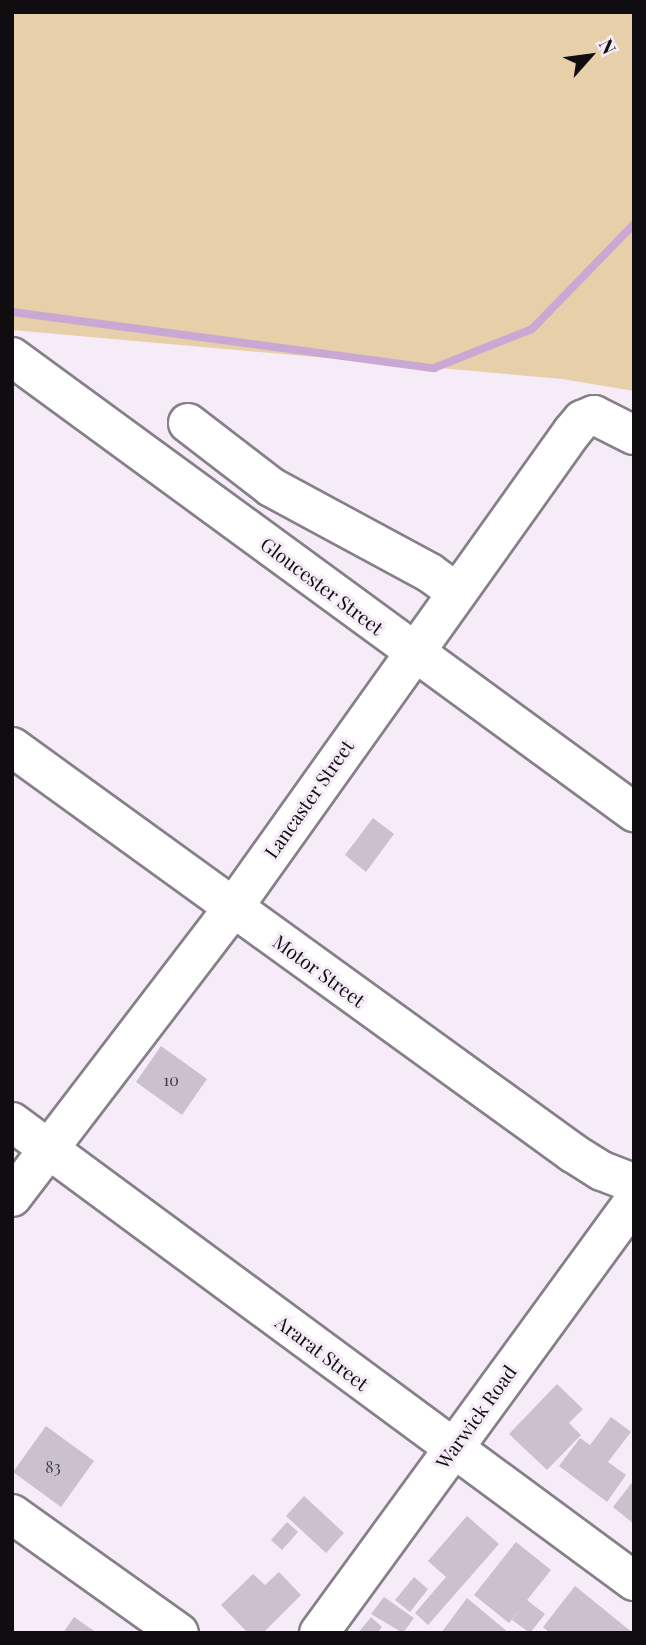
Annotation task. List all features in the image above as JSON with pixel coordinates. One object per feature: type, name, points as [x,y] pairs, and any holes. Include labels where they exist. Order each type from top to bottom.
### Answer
[{"type":"street","name":"Gloucester Street","points":[[12,357],[634,812]]},
{"type":"street","name":"Lancaster Street","points":[[12,1197],[47,1147],[232,909],[412,652],[582,420],[594,415],[622,427]]},
{"type":"street","points":[[188,423],[271,487],[430,573],[456,592]]},
{"type":"street","name":"Motor Street","points":[[12,747],[232,909],[573,1153],[601,1171],[634,1183]]},
{"type":"street","name":"Ararat Street","points":[[12,1122],[634,1581]]},
{"type":"street","name":"Warwick Road","points":[[319,1633],[634,1201]]},
{"type":"street","points":[[12,1514],[179,1633]]},
{"type":"shaded area","points":[[12,12],[634,12],[634,391],[562,379],[12,330]]},
{"type":"building","points":[[373,818],[394,834],[366,872],[345,855]]},
{"type":"building","points":[[161,1046],[207,1079],[182,1115],[136,1082]]},
{"type":"building","points":[[557,1384],[583,1409],[569,1423],[581,1435],[547,1470],[509,1434]]},
{"type":"building","points":[[611,1417],[631,1432],[608,1462],[626,1475],[607,1502],[559,1466],[580,1438],[590,1445]]},
{"type":"building","points":[[46,1426],[94,1461],[61,1507],[13,1472]]},
{"type":"building","points":[[634,1480],[634,1524],[613,1507]]},
{"type":"building","points":[[304,1496],[344,1533],[326,1553],[286,1516]]},
{"type":"building","points":[[467,1516],[499,1544],[428,1625],[415,1613],[446,1577],[428,1561]]},
{"type":"building","points":[[287,1522],[298,1532],[282,1550],[271,1540]]},
{"type":"building","points":[[516,1542],[551,1570],[527,1600],[545,1614],[530,1633],[512,1620],[522,1607],[509,1623],[474,1595]]},
{"type":"building","points":[[279,1572],[301,1595],[263,1633],[248,1633],[221,1605],[253,1574],[265,1585]]},
{"type":"building","points":[[414,1577],[428,1589],[410,1612],[395,1600]]},
{"type":"building","points":[[575,1586],[633,1633],[550,1633],[543,1627]]},
{"type":"building","points":[[384,1597],[414,1618],[403,1633],[371,1614]]},
{"type":"building","points":[[467,1598],[509,1633],[441,1633]]},
{"type":"building","points":[[74,1617],[97,1633],[63,1633]]},
{"type":"building","points":[[371,1617],[382,1627],[377,1633],[358,1633]]},
{"type":"waterway","points":[[12,312],[434,368],[532,329],[634,224]]}]
